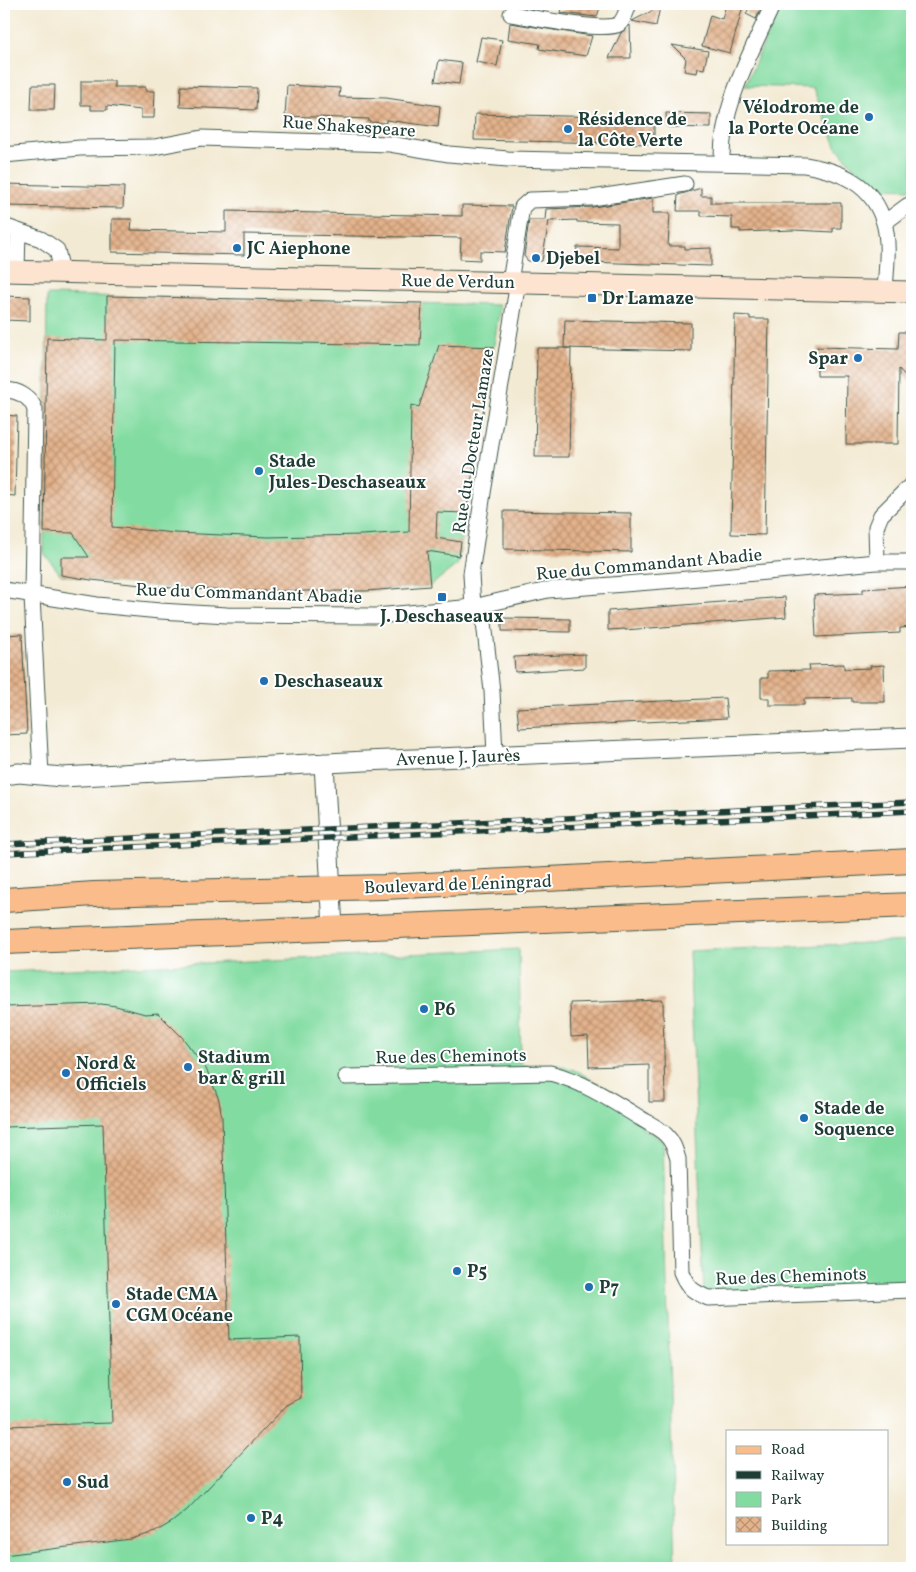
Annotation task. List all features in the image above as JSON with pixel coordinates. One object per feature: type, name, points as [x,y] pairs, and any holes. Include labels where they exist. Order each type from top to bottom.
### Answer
[{"type":"main road","name":"Rue de Verdun","points":[[10,271],[912,292]]},
{"type":"main road","name":"Boulevard de Léningrad","points":[[4,900],[94,894],[332,889],[912,862]]},
{"type":"main road","points":[[4,942],[912,905]]},
{"type":"street","points":[[511,14],[593,27],[610,27],[619,24],[625,16],[629,4]]},
{"type":"street","points":[[722,163],[722,147],[736,84],[773,4]]},
{"type":"street","name":"Rue Shakespeare","points":[[4,155],[80,148],[154,147],[202,138],[390,144],[449,154],[508,159],[805,165],[827,169],[845,176],[863,188],[875,203],[884,224]]},
{"type":"street","name":"Rue du Docteur Lamaze","points":[[495,755],[492,691],[471,574],[514,282],[522,207],[530,200],[592,198],[685,184]]},
{"type":"street","points":[[885,292],[886,241],[884,224],[912,204]]},
{"type":"street","points":[[10,271],[11,228],[41,239],[57,250],[62,272]]},
{"type":"street","points":[[4,390],[11,390],[23,395],[33,403],[35,410],[32,596],[41,775]]},
{"type":"street","points":[[877,562],[876,527],[881,514],[912,484]]},
{"type":"street","name":"Rue du Commandant Abadie","points":[[4,590],[97,605],[227,615],[376,616],[477,606],[548,590],[877,562],[912,562]]},
{"type":"street","name":"Avenue J. Jaurès","points":[[4,775],[19,773],[62,777],[495,755],[912,738]]},
{"type":"street","points":[[324,763],[333,929]]},
{"type":"street","name":"Rue des Cheminots","points":[[346,1077],[550,1073],[566,1077],[581,1084],[665,1133],[673,1143],[678,1159],[681,1272],[686,1284],[694,1292],[708,1298],[912,1290]]},
{"type":"green space","name":"Vélodrome de la Porte Océane","points":[[781,4],[912,4],[912,189],[876,188],[859,174],[836,146],[813,88],[745,86]]},
{"type":"green space","name":"Stade Jules-Deschaseaux","points":[[47,295],[499,305],[458,564],[430,586],[366,591],[233,591],[172,588],[61,575],[44,553]]},
{"type":"green space","name":"Stade de Soquence","points":[[912,941],[912,1286],[704,1295],[689,951]]},
{"type":"green space","points":[[519,949],[521,1065],[553,1065],[579,1072],[648,1114],[641,1127],[663,1141],[675,1568],[4,1568],[4,972]]},
{"type":"building","points":[[513,4],[535,4],[535,9]]},
{"type":"building","points":[[563,4],[601,4],[597,17],[561,13]]},
{"type":"building","points":[[726,4],[743,6],[730,53],[702,46],[710,15],[722,19]]},
{"type":"building","points":[[751,4],[761,4],[762,6],[756,19],[746,14]]},
{"type":"building","points":[[660,7],[656,26],[632,21]]},
{"type":"building","points":[[510,23],[592,36],[586,56],[539,49],[540,44],[508,39]]},
{"type":"building","points":[[630,25],[631,58],[609,58],[621,33]]},
{"type":"building","points":[[481,37],[502,40],[497,66],[476,62]]},
{"type":"building","points":[[672,45],[708,51],[704,69],[698,68],[697,73],[684,71],[686,59]]},
{"type":"building","points":[[439,60],[462,63],[459,84],[435,81]]},
{"type":"building","points":[[81,81],[114,81],[114,87],[146,87],[146,91],[155,91],[154,118],[141,118],[141,110],[107,106],[107,110],[91,110],[91,105],[81,105]]},
{"type":"building","points":[[32,85],[55,85],[54,110],[31,110]]},
{"type":"building","points":[[287,85],[340,88],[339,97],[386,98],[440,106],[438,127],[386,120],[386,123],[369,122],[369,119],[285,116]]},
{"type":"building","points":[[181,86],[257,88],[256,110],[180,107]]},
{"type":"building","points":[[666,113],[711,114],[711,128],[667,127]]},
{"type":"building","name":"Résidence de la Côte Verte","points":[[475,114],[654,118],[654,144],[474,140]]},
{"type":"building","points":[[4,184],[124,187],[123,208],[4,206]]},
{"type":"building","points":[[701,188],[701,196],[711,196],[711,203],[841,203],[841,228],[833,228],[833,232],[794,230],[740,232],[740,229],[732,229],[732,217],[701,216],[701,211],[677,211],[678,195]]},
{"type":"building","points":[[653,198],[653,213],[670,213],[668,246],[685,246],[685,249],[711,248],[711,266],[587,262],[587,260],[576,259],[577,247],[618,248],[618,223],[577,222],[577,220],[549,221],[542,261],[528,261],[524,256],[529,220],[545,220],[546,209],[593,207]]},
{"type":"building","points":[[462,205],[512,206],[505,252],[480,251],[480,260],[460,259],[461,238],[244,234],[244,255],[112,252],[112,219],[132,219],[131,230],[226,232],[226,211],[462,216]]},
{"type":"building","points":[[4,296],[30,297],[30,321],[4,320]]},
{"type":"building","points":[[107,296],[422,303],[420,345],[115,340],[112,527],[175,533],[268,537],[409,532],[411,405],[419,407],[439,345],[494,347],[466,513],[437,512],[436,538],[461,542],[459,556],[427,551],[430,586],[366,591],[233,591],[172,588],[61,575],[61,557],[89,557],[73,533],[44,532],[47,338],[107,340]]},
{"type":"building","points":[[735,315],[750,316],[750,319],[769,319],[765,535],[731,534]]},
{"type":"building","points":[[565,320],[691,323],[691,351],[564,348]]},
{"type":"building","points":[[899,332],[912,332],[912,383],[899,369],[898,444],[846,444],[847,376],[817,376],[817,347],[898,349]]},
{"type":"building","points":[[537,348],[571,348],[569,457],[535,457]]},
{"type":"building","points":[[4,415],[17,416],[15,496],[4,495]]},
{"type":"building","points":[[504,511],[631,513],[631,552],[504,549]]},
{"type":"building","points":[[912,586],[912,627],[900,628],[900,633],[816,637],[814,595],[863,593],[863,589]]},
{"type":"building","points":[[785,597],[786,617],[608,630],[608,611]]},
{"type":"building","points":[[502,618],[570,619],[570,632],[502,631]]},
{"type":"building","points":[[22,634],[27,734],[4,735],[4,635]]},
{"type":"building","points":[[585,654],[585,668],[515,672],[514,657]]},
{"type":"building","points":[[844,664],[844,669],[871,668],[870,666],[884,665],[885,702],[852,702],[852,698],[804,699],[804,705],[769,705],[769,698],[761,698],[761,678],[768,678],[768,671],[810,670],[809,665]]},
{"type":"building","points":[[725,698],[727,718],[519,728],[517,708]]},
{"type":"building","points":[[663,1000],[665,1102],[649,1102],[649,1065],[589,1067],[588,1036],[571,1037],[570,1003]]},
{"type":"building","name":"Stade CMA CGM Océane","points":[[101,1004],[145,1014],[158,1013],[182,1037],[205,1067],[219,1100],[222,1118],[229,1340],[300,1337],[301,1398],[287,1405],[187,1510],[155,1532],[131,1539],[4,1555],[4,1426],[112,1423],[103,1124],[4,1127],[4,1007]]},
{"type":"railway","points":[[4,844],[912,802]]},
{"type":"railway","points":[[4,853],[912,811]]},
{"type":"place","name":"Vélodrome de la Porte Océane","points":[[869,117]]},
{"type":"place","name":"Résidence de la Côte Verte","points":[[568,129]]},
{"type":"place","name":"JC Aiephone","points":[[237,248]]},
{"type":"place","name":"Djebel","points":[[536,258]]},
{"type":"place","name":"Dr Lamaze","points":[[592,298]]},
{"type":"place","name":"Spar","points":[[858,358]]},
{"type":"place","name":"Stade Jules-Deschaseaux","points":[[259,471]]},
{"type":"place","name":"J. Deschaseaux","points":[[442,597]]},
{"type":"place","name":"Deschaseaux","points":[[264,681]]},
{"type":"place","name":"P6","points":[[424,1009]]},
{"type":"place","name":"Stadium bar & grill","points":[[188,1067]]},
{"type":"place","name":"Nord & Officiels","points":[[66,1073]]},
{"type":"place","name":"Stade de Soquence","points":[[804,1118]]},
{"type":"place","name":"P5","points":[[457,1271]]},
{"type":"place","name":"P7","points":[[589,1287]]},
{"type":"place","name":"Stade CMA CGM Océane","points":[[116,1304]]},
{"type":"place","name":"Sud","points":[[67,1482]]},
{"type":"place","name":"P4","points":[[251,1518]]}]
